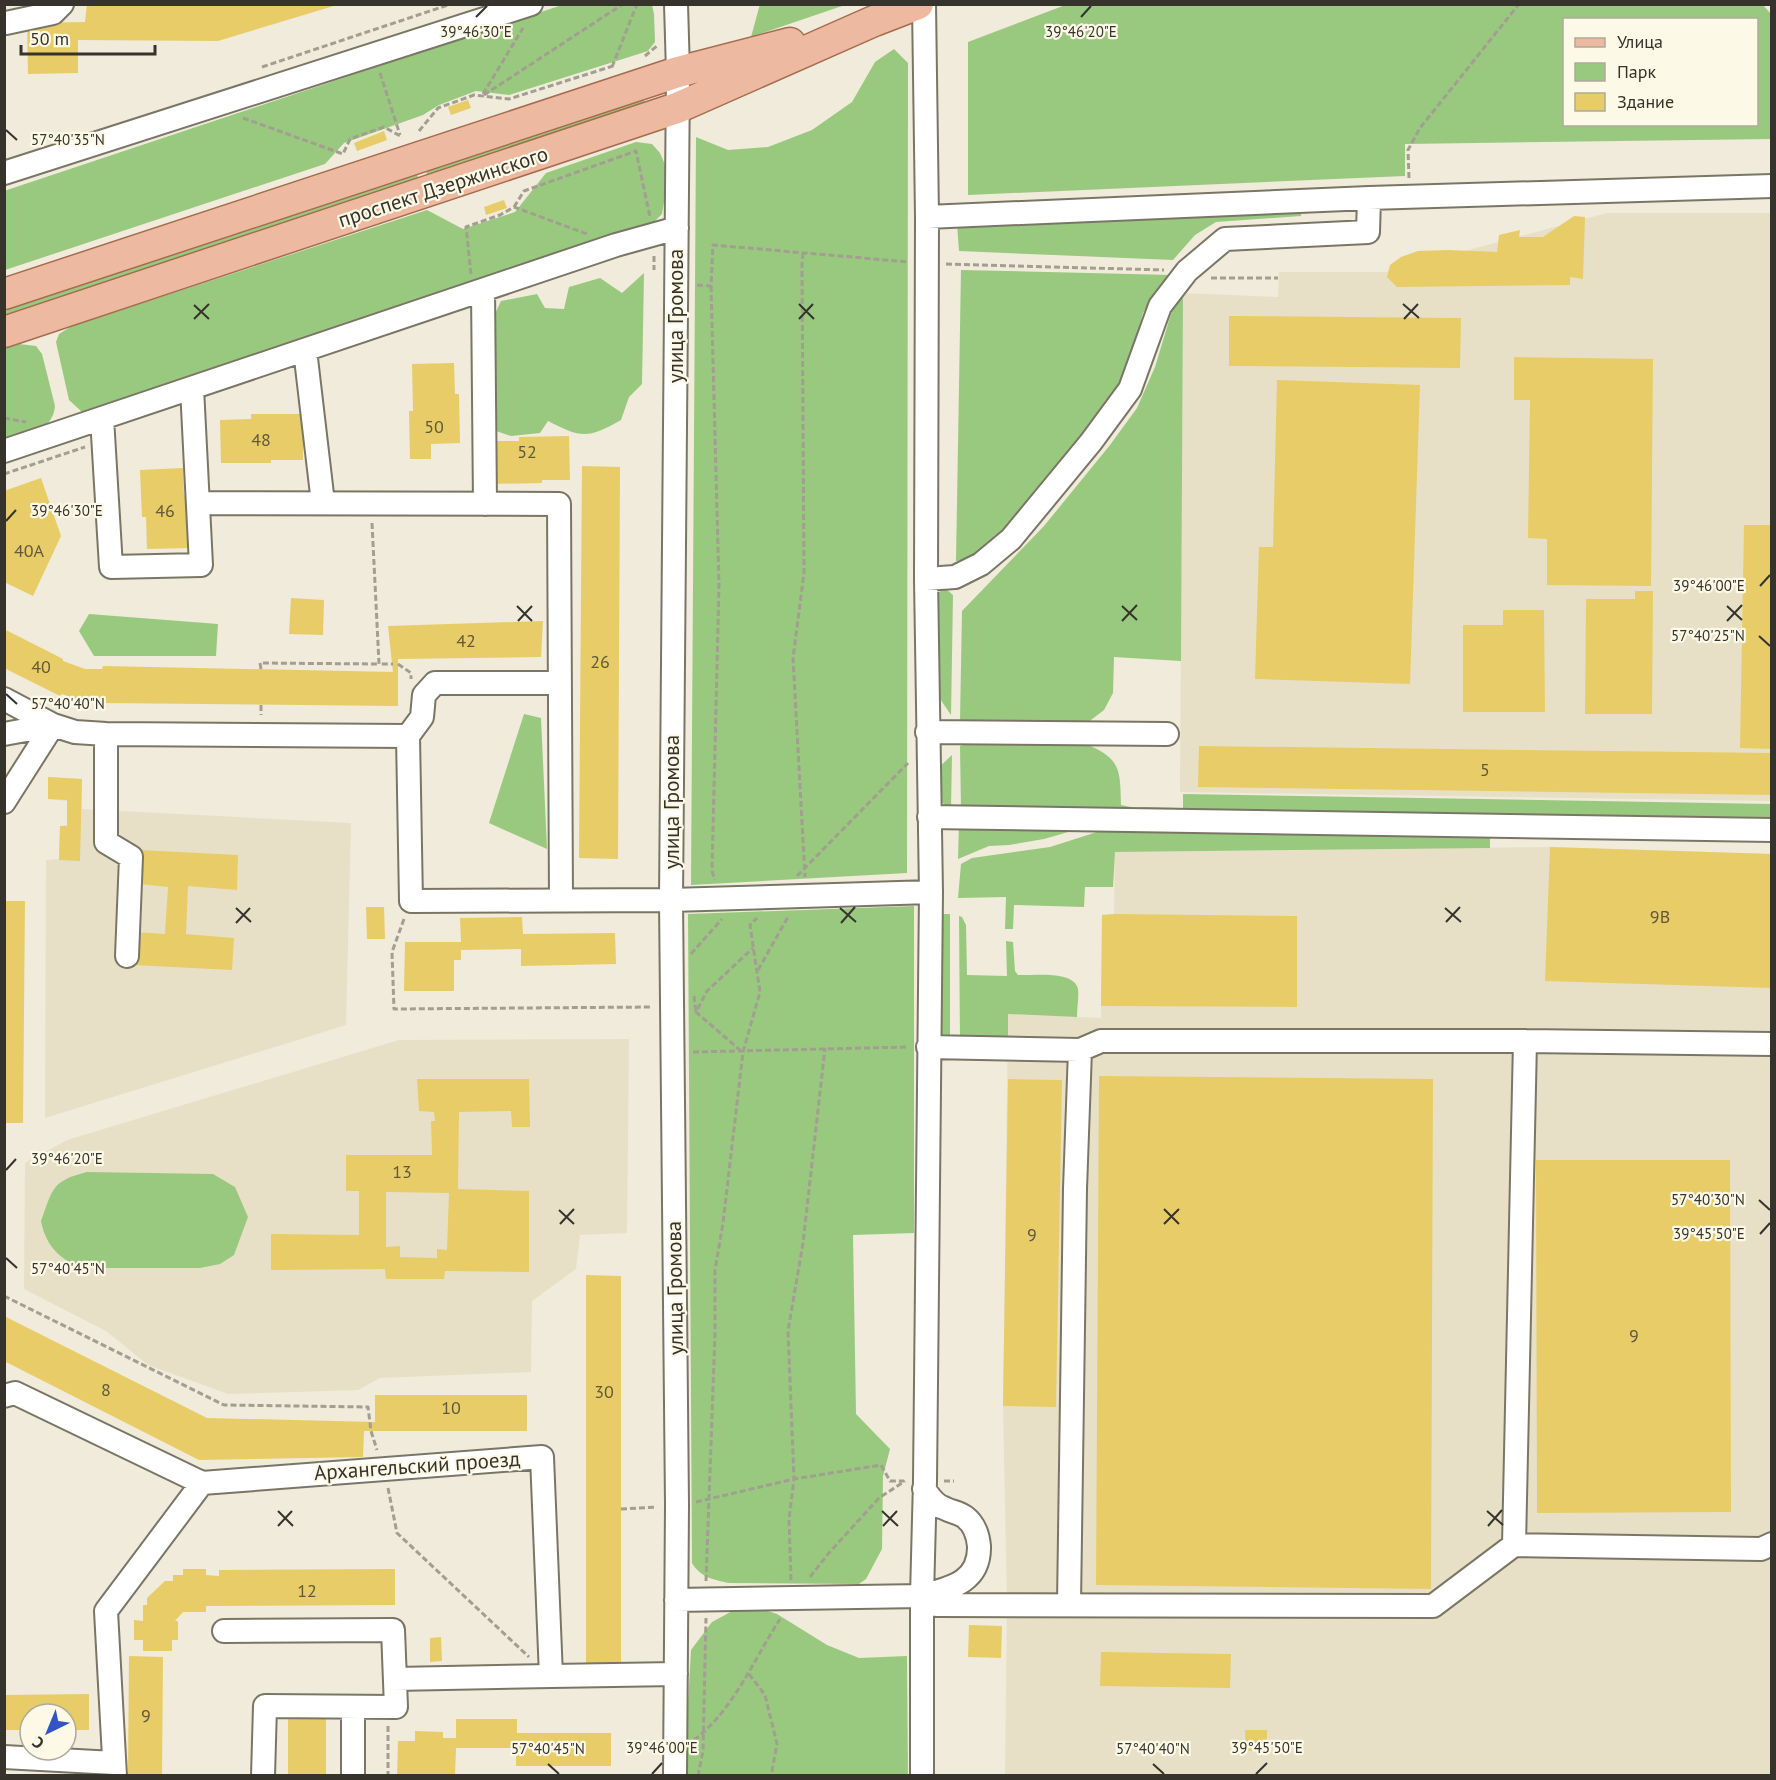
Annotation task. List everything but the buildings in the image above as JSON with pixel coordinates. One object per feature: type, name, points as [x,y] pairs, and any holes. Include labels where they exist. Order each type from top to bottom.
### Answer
[{"type":"main road","name":"проспект Дзержинского","points":[[4,332],[677,108],[874,21],[918,4]]},
{"type":"main road","name":"проспект Дзержинского","points":[[4,294],[678,72],[874,21]]},
{"type":"street","points":[[6,23],[53,13],[62,4]]},
{"type":"street","name":"улица Громова","points":[[675,1776],[677,1505],[671,900],[678,72],[676,4]]},
{"type":"street","points":[[922,1776],[922,1596],[931,892],[926,579],[927,217],[924,4]]},
{"type":"street","points":[[4,173],[374,55],[528,15]]},
{"type":"street","points":[[927,217],[1369,198],[1772,186]]},
{"type":"street","points":[[926,579],[955,577],[981,564],[1011,539],[1091,442],[1130,389],[1160,306],[1187,271],[1226,238],[1368,232],[1369,198]]},
{"type":"street","points":[[4,451],[616,246],[676,228]]},
{"type":"street","points":[[478,292],[484,504]]},
{"type":"street","points":[[305,350],[322,503]]},
{"type":"street","points":[[102,418],[111,567],[201,566],[192,388]]},
{"type":"street","points":[[198,503],[559,504],[561,900]]},
{"type":"street","points":[[560,683],[435,683],[424,695],[422,717],[408,736],[411,901],[671,900],[931,892]]},
{"type":"street","points":[[4,699],[53,725],[75,732],[106,735],[408,736]]},
{"type":"street","points":[[4,734],[53,725]]},
{"type":"street","points":[[4,802],[53,725]]},
{"type":"street","points":[[928,737],[1167,734]]},
{"type":"street","points":[[106,735],[106,842],[131,857],[127,956]]},
{"type":"street","points":[[929,817],[1772,830]]},
{"type":"street","points":[[928,1047],[1080,1050],[1101,1041],[1525,1041],[1772,1044]]},
{"type":"street","points":[[1514,1545],[1525,1041]]},
{"type":"street","points":[[1069,1604],[1074,1189],[1080,1050]]},
{"type":"street","points":[[4,1396],[15,1393],[202,1483],[106,1611],[114,1769],[4,1757]]},
{"type":"street","name":"Архангельский проезд","points":[[202,1483],[542,1457],[550,1676]]},
{"type":"street","points":[[676,1600],[922,1596],[949,1588],[967,1579],[978,1560],[978,1539],[974,1526],[966,1518],[933,1502],[925,1485]]},
{"type":"street","points":[[922,1596],[937,1605],[1433,1606],[1514,1545],[1761,1549],[1772,1544]]},
{"type":"street","points":[[224,1631],[393,1630],[396,1707],[265,1706],[264,1776]]},
{"type":"street","points":[[395,1679],[676,1674]]},
{"type":"street","points":[[353,1707],[353,1776]]},
{"type":"path","points":[[482,96],[623,4]]},
{"type":"path","points":[[612,67],[637,4]]},
{"type":"path","points":[[1409,197],[1408,150],[1420,128],[1519,4]]},
{"type":"path","points":[[482,96],[528,15]]},
{"type":"path","points":[[639,58],[648,55],[659,44]]},
{"type":"path","points":[[374,55],[401,137]]},
{"type":"path","points":[[213,107],[343,154],[350,139],[384,127],[401,137],[421,130],[438,108],[474,95],[509,99],[621,64]]},
{"type":"path","points":[[478,292],[466,227],[500,215],[514,207],[524,191],[636,151]]},
{"type":"path","points":[[514,207],[616,246]]},
{"type":"path","points":[[688,957],[727,912],[712,871],[719,585],[711,286],[713,245],[927,263],[1187,271],[1205,278],[1278,278]]},
{"type":"path","points":[[757,972],[805,886],[793,658],[804,573],[801,265],[803,253]]},
{"type":"path","points":[[676,285],[711,286]]},
{"type":"path","points":[[4,474],[103,441]]},
{"type":"path","points":[[371,504],[379,664]]},
{"type":"path","points":[[261,669],[260,663],[393,664]]},
{"type":"path","points":[[261,705],[261,715]]},
{"type":"path","points":[[698,1776],[703,1751],[715,1270],[723,1223],[743,1052],[760,992],[750,925],[928,737]]},
{"type":"path","points":[[411,901],[392,952],[394,1009],[657,1007]]},
{"type":"path","points":[[696,1012],[707,991],[754,947]]},
{"type":"path","points":[[693,990],[696,1012],[743,1052]]},
{"type":"path","points":[[673,1052],[928,1047]]},
{"type":"path","points":[[792,1599],[789,1519],[794,1479],[788,1331],[804,1243],[825,1048]]},
{"type":"path","points":[[4,1296],[224,1405],[368,1407],[371,1431],[384,1469],[397,1533],[550,1676]]},
{"type":"path","points":[[621,1509],[677,1505],[794,1479],[881,1465],[890,1481],[925,1485],[954,1481]]},
{"type":"path","points":[[749,1673],[765,1695],[777,1744],[771,1776]]},
{"type":"path","points":[[388,1707],[388,1776]]},
{"type":"shaded area","points":[[1607,213],[1771,213],[1771,801],[1180,792],[1183,293],[1278,297],[1279,272],[1386,272]]},
{"type":"shaded area","points":[[48,777],[82,779],[82,809],[351,823],[346,1025],[45,1118],[46,860],[59,859],[60,826],[67,825],[67,801],[48,799]]},
{"type":"shaded area","points":[[1550,847],[1771,854],[1771,1775],[1005,1776],[1007,1605],[1003,1406],[1008,1014],[1101,1018],[1102,915],[1114,914],[1115,852]]},
{"type":"shaded area","points":[[629,1039],[627,1233],[580,1235],[576,1269],[532,1301],[531,1372],[380,1378],[358,1390],[228,1394],[148,1365],[106,1331],[24,1289],[25,1163],[67,1140],[399,1040]]},
{"type":"green space","points":[[760,4],[845,4],[845,5],[751,37]]},
{"type":"green space","points":[[1068,4],[1763,5],[1771,14],[1771,139],[1405,144],[1405,176],[968,195],[968,42]]},
{"type":"green space","points":[[562,5],[652,5],[655,42],[648,51],[509,95],[476,91],[439,105],[423,115],[344,143],[325,164],[5,270],[4,191]]},
{"type":"green space","points":[[894,49],[908,63],[907,873],[691,885],[696,137],[728,150],[768,147],[812,130],[852,102],[875,62]]},
{"type":"green space","points":[[635,100],[645,101],[644,104],[428,179],[426,171]]},
{"type":"green space","points":[[636,142],[652,144],[660,153],[666,167],[667,184],[662,214],[652,224],[90,413],[81,411],[69,400],[56,342],[59,334],[72,326],[427,210],[463,229],[515,212],[546,173]]},
{"type":"green space","points":[[417,174],[419,182],[5,319],[4,309]]},
{"type":"green space","points":[[1302,206],[1301,216],[1216,222],[1195,235],[1173,260],[959,251],[957,224]]},
{"type":"green space","points":[[961,270],[1172,275],[1154,294],[1143,313],[1127,373],[1110,401],[1009,525],[989,545],[966,560],[956,561]]},
{"type":"green space","points":[[644,273],[642,384],[629,397],[621,420],[600,431],[584,434],[569,431],[548,421],[540,433],[511,436],[490,429],[488,329],[501,301],[537,294],[545,308],[564,309],[569,287],[600,278],[622,293]]},
{"type":"green space","points":[[1183,297],[1181,661],[1114,657],[1113,693],[1104,710],[1087,723],[971,725],[960,721],[962,611],[1044,526],[1137,408],[1155,367],[1174,304]]},
{"type":"green space","points":[[19,344],[36,346],[42,354],[55,406],[53,415],[44,427],[4,441],[4,349]]},
{"type":"green space","points":[[946,589],[953,595],[951,715],[936,693],[931,606],[939,592]]},
{"type":"green space","points":[[89,614],[218,624],[216,656],[94,656],[79,631]]},
{"type":"green space","points":[[524,714],[541,718],[547,849],[489,823]]},
{"type":"green space","points":[[969,742],[1083,743],[1096,748],[1111,759],[1116,766],[1119,773],[1121,805],[1131,807],[1132,812],[961,808],[960,746]]},
{"type":"green space","points":[[952,755],[951,808],[936,797],[937,769]]},
{"type":"green space","points":[[1183,794],[1771,804],[1772,818],[1141,811],[1140,807],[1183,808]]},
{"type":"green space","points":[[959,823],[1089,826],[1044,839],[989,846],[958,859]]},
{"type":"green space","points":[[1119,825],[1490,834],[1490,848],[1115,852],[1113,887],[1085,887],[1084,907],[1014,905],[1013,929],[1005,929],[1006,897],[958,898],[961,864],[972,858],[1050,847]]},
{"type":"green space","points":[[914,906],[914,1233],[853,1235],[856,1414],[890,1449],[883,1476],[882,1549],[866,1579],[859,1584],[729,1583],[713,1579],[699,1572],[692,1563],[688,914]]},
{"type":"green space","points":[[943,914],[950,914],[950,1039],[933,1039],[937,918]]},
{"type":"green space","points":[[959,916],[966,925],[967,975],[1007,976],[1006,941],[1013,942],[1015,971],[1018,975],[1061,976],[1075,983],[1078,989],[1077,1017],[1008,1014],[1008,1044],[960,1042]]},
{"type":"green space","points":[[87,1172],[213,1174],[235,1187],[248,1217],[234,1255],[220,1264],[200,1268],[91,1268],[72,1263],[52,1247],[43,1231],[41,1221],[55,1188],[66,1179]]},
{"type":"green space","points":[[736,1609],[762,1609],[777,1614],[827,1645],[859,1658],[907,1656],[908,1775],[684,1776],[691,1650],[712,1622]]}]
